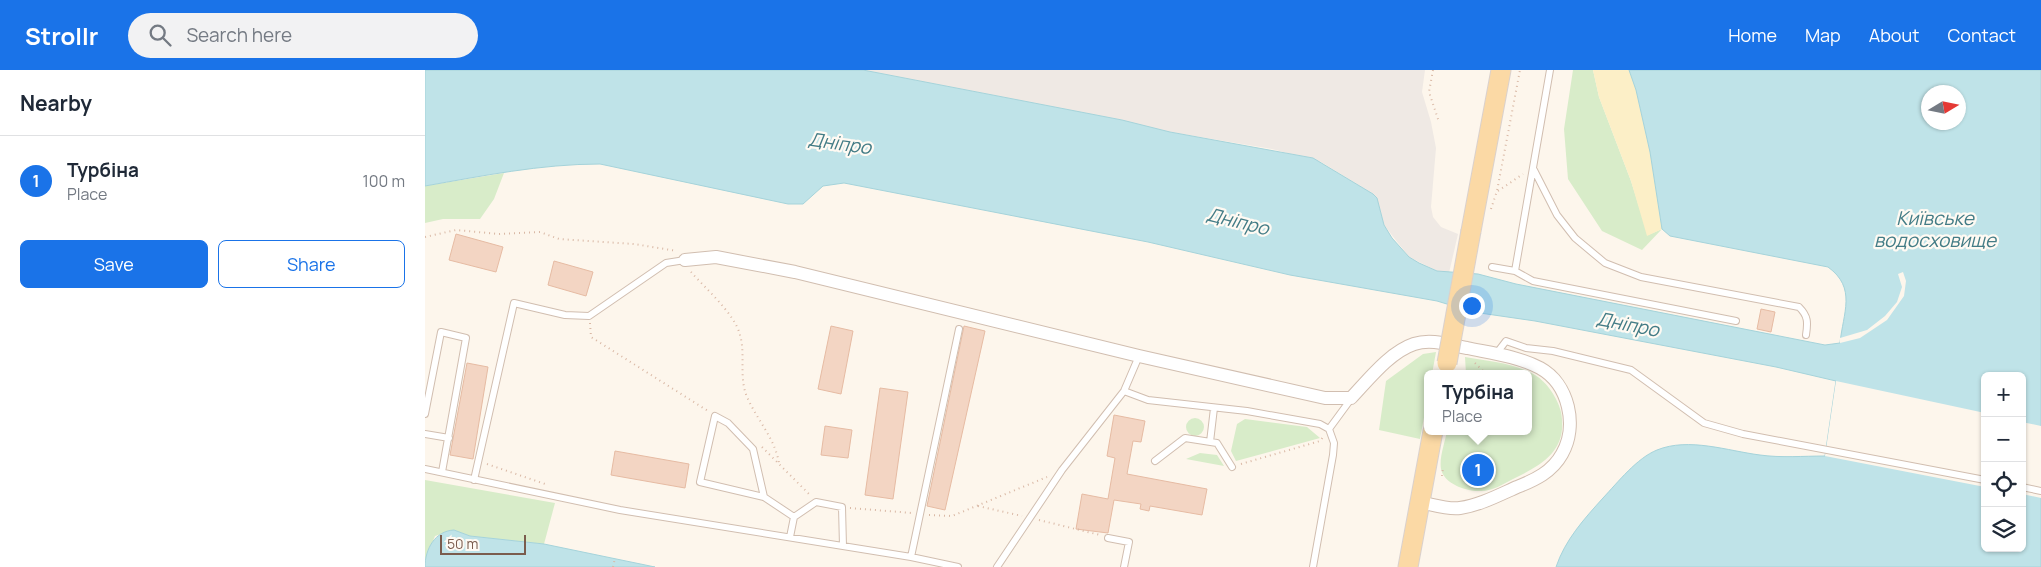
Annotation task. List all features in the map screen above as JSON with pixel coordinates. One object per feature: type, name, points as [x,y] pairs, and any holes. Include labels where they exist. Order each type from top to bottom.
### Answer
[{"type":"main road","points":[[1446,369],[1501,70]]},
{"type":"main road","points":[[1408,567],[1432,435]]},
{"type":"street","points":[[685,260],[716,257],[795,272],[1139,356],[1325,398],[1351,398],[1396,354],[1414,344],[1431,341],[1514,357],[1541,369],[1553,379],[1562,391],[1571,421],[1569,438],[1562,455],[1552,468],[1539,478],[1488,500],[1459,508],[1419,502]]},
{"type":"lane","points":[[1515,271],[1550,70]]},
{"type":"lane","points":[[1534,170],[1557,215],[1575,238],[1605,263],[1641,277],[1799,307],[1806,314],[1808,324],[1806,335]]},
{"type":"lane","points":[[474,480],[480,462],[513,303],[565,315],[589,316],[666,263],[685,260]]},
{"type":"lane","points":[[1493,267],[1515,271],[1533,281],[1736,321]]},
{"type":"lane","points":[[911,557],[959,329]]},
{"type":"lane","points":[[425,414],[441,332],[466,338],[442,472]]},
{"type":"lane","points":[[1496,354],[1506,341],[1526,348],[1553,351],[1631,370],[1704,423],[1743,434],[1981,479]]},
{"type":"lane","points":[[997,567],[1062,470],[1125,391],[1139,356]]},
{"type":"lane","points":[[1125,391],[1148,400],[1320,424],[1329,429],[1334,443],[1333,455],[1313,567]]},
{"type":"lane","points":[[1329,429],[1351,398]]},
{"type":"lane","points":[[1210,442],[1214,408]]},
{"type":"lane","points":[[764,497],[753,449],[728,422],[715,416],[700,482],[764,497],[794,517]]},
{"type":"lane","points":[[425,434],[449,438]]},
{"type":"lane","points":[[1155,461],[1185,438],[1217,443],[1232,467]]},
{"type":"lane","points":[[425,468],[620,510],[911,557],[958,567]]},
{"type":"lane","points":[[2026,488],[2041,491]]},
{"type":"lane","points":[[790,537],[794,517],[815,502],[843,507],[843,546]]},
{"type":"lane","points":[[1108,538],[1129,542],[1124,567]]},
{"type":"path","points":[[1433,70],[1429,92],[1439,122]]},
{"type":"path","points":[[1493,206],[1520,70]]},
{"type":"path","points":[[1497,191],[1516,177],[1534,170]]},
{"type":"path","points":[[425,237],[455,230],[499,234],[540,232],[559,239],[634,244],[682,252],[702,258]]},
{"type":"path","points":[[666,263],[686,267],[730,316],[740,334],[741,366],[747,397],[777,448],[779,463]]},
{"type":"path","points":[[589,316],[591,337],[715,416]]},
{"type":"path","points":[[1473,361],[1481,370]]},
{"type":"path","points":[[1232,467],[1320,442],[1329,429]]},
{"type":"path","points":[[758,443],[815,502]]},
{"type":"path","points":[[480,462],[547,483],[551,491],[550,495]]},
{"type":"path","points":[[843,507],[945,517],[978,506],[1062,470]]},
{"type":"path","points":[[978,506],[1108,538]]},
{"type":"path","points":[[613,567],[615,558]]},
{"type":"shaded area","points":[[863,70],[1425,70],[1422,92],[1436,148],[1431,207],[1433,217],[1441,227],[1458,234],[1449,273],[1437,271],[1409,257],[1384,225],[1377,198],[1321,162],[1272,149],[1170,132],[1122,120]]},
{"type":"green space","points":[[1573,70],[1593,70],[1599,97],[1631,181],[1648,235],[1662,229],[1642,250],[1602,231],[1568,179],[1564,129]]},
{"type":"green space","points":[[504,173],[494,199],[480,219],[443,219],[425,223],[425,186]]},
{"type":"green space","points":[[1436,352],[1433,370],[1424,370],[1424,418],[1420,439],[1379,430],[1386,381],[1423,354]]},
{"type":"green space","points":[[1465,357],[1492,361],[1524,370],[1466,370]]},
{"type":"green space","points":[[1532,374],[1544,382],[1551,391],[1561,412],[1561,436],[1551,454],[1535,468],[1490,490],[1475,491],[1451,483],[1441,469],[1446,435],[1532,435]]},
{"type":"green space","points":[[1191,418],[1199,418],[1204,423],[1202,434],[1191,436],[1186,431],[1186,423]]},
{"type":"green space","points":[[1245,419],[1307,427],[1320,438],[1236,461],[1231,451],[1237,424]]},
{"type":"green space","points":[[1200,453],[1217,455],[1224,466],[1186,459]]},
{"type":"green space","points":[[425,480],[555,503],[544,544],[470,536],[454,530],[435,536],[425,560]]},
{"type":"sand","points":[[1593,70],[1629,70],[1636,90],[1650,152],[1662,229],[1647,236],[1631,181],[1599,97]]},
{"type":"water","points":[[425,70],[863,70],[1122,120],[1170,132],[1313,158],[1373,194],[1377,198],[1384,225],[1392,238],[1409,257],[1437,271],[1478,274],[1516,284],[1825,345],[1840,343],[1846,302],[1843,284],[1828,267],[1670,236],[1662,229],[1650,152],[1636,90],[1629,70],[2041,70],[2041,567],[1556,567],[1564,548],[1589,514],[1628,471],[1642,459],[1657,450],[1669,446],[1695,445],[1768,456],[1825,456],[1836,381],[1776,367],[1535,321],[1473,312],[1437,301],[1290,275],[1148,242],[844,183],[823,186],[803,204],[788,204],[600,164],[534,168],[425,186]]},
{"type":"water","points":[[454,530],[470,536],[544,544],[655,567],[425,567],[425,560],[432,542],[441,534]]},
{"type":"pier","points":[[1903,272],[1906,281],[1904,296],[1887,320],[1860,338],[1840,343],[1840,338],[1867,330],[1885,316],[1897,302],[1902,287],[1898,274]]},
{"type":"pier","points":[[1836,381],[1981,412],[1981,486],[1825,456]]},
{"type":"pier","points":[[2026,423],[2041,426],[2041,498],[2026,495]]},
{"type":"building","points":[[456,234],[503,247],[496,272],[449,260]]},
{"type":"building","points":[[554,261],[593,272],[586,296],[548,285]]},
{"type":"building","points":[[1761,309],[1775,312],[1771,332],[1757,329]]},
{"type":"building","points":[[831,326],[853,331],[841,394],[818,389]]},
{"type":"building","points":[[964,326],[985,331],[945,510],[927,506]]},
{"type":"building","points":[[467,363],[488,367],[473,459],[450,455]]},
{"type":"building","points":[[880,388],[908,392],[893,499],[865,495]]},
{"type":"building","points":[[1114,415],[1145,421],[1141,442],[1133,441],[1127,474],[1207,489],[1202,515],[1150,506],[1149,511],[1140,509],[1141,504],[1114,500],[1108,533],[1076,529],[1082,494],[1108,499],[1115,458],[1107,456]]},
{"type":"building","points":[[825,426],[852,430],[848,458],[821,455]]},
{"type":"building","points":[[615,451],[689,464],[685,488],[611,475]]},
{"type":"place","name":"Турбіна","points":[[1478,470]]},
{"type":"water label","name":"Дніпро","points":[[840,143]]},
{"type":"water label","name":"Дніпро","points":[[1238,221]]},
{"type":"water label","name":"Київське водосховище","points":[[1935,229]]},
{"type":"water label","name":"Дніпро","points":[[1628,324]]}]
